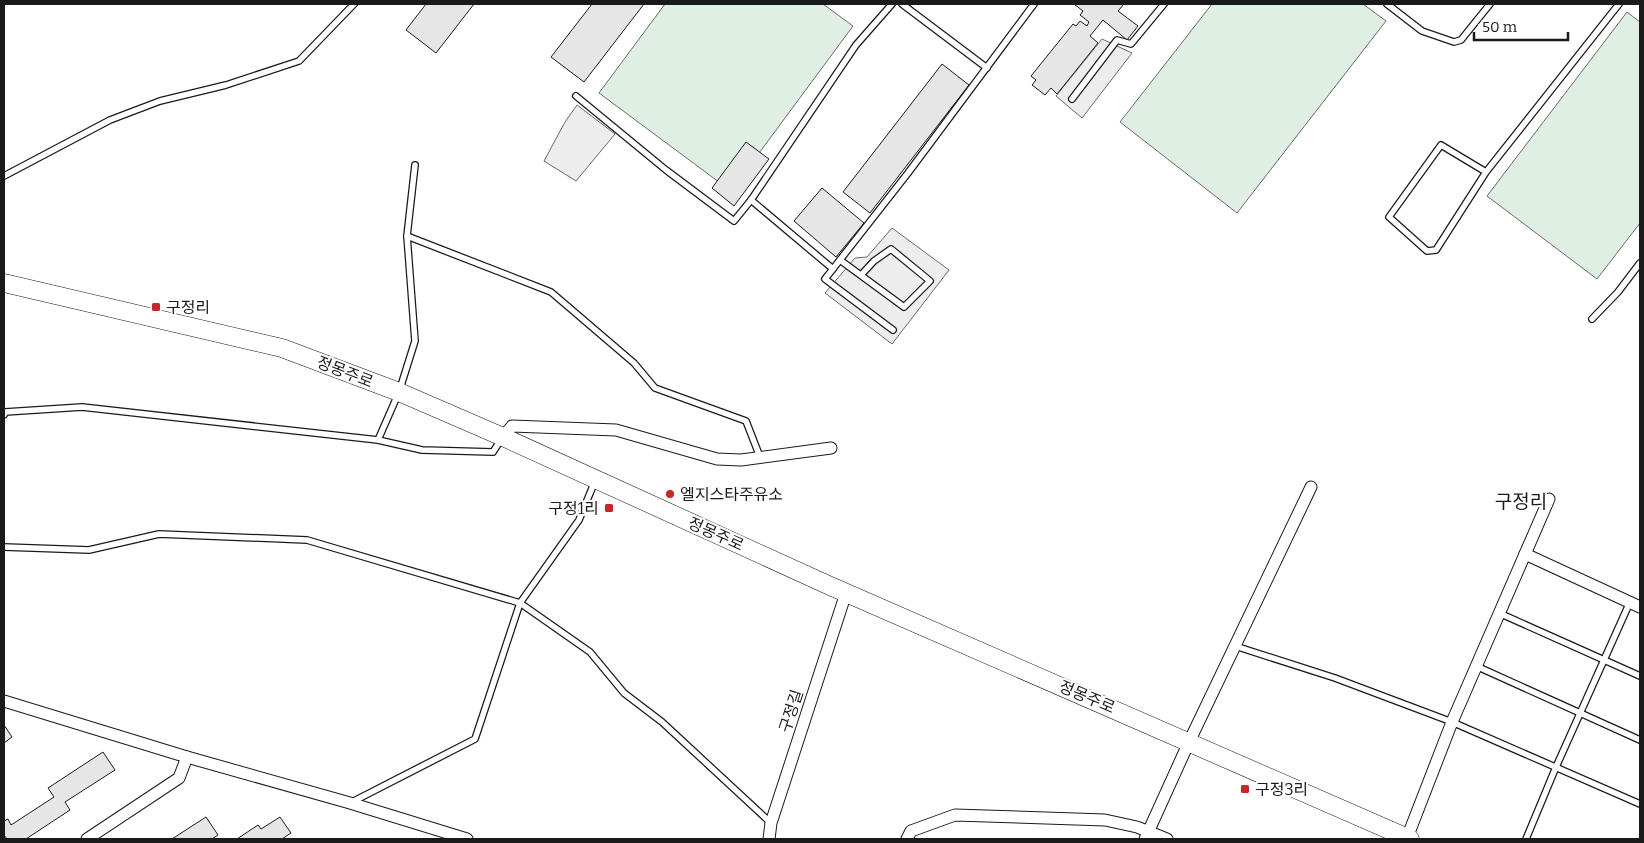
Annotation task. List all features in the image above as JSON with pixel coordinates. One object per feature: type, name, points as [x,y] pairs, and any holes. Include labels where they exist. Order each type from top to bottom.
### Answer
[{"type":"main road","name":"정몽주로","points":[[4,283],[282,348],[400,392],[846,593],[1408,839]]},
{"type":"street","points":[[503,437],[512,426],[616,430],[717,459],[742,460],[832,448]]},
{"type":"street","points":[[1146,836],[1311,487]]},
{"type":"street","points":[[1408,839],[1452,722],[1548,499]]},
{"type":"street","points":[[1525,554],[1635,604]]},
{"type":"street","name":"구정길","points":[[769,839],[771,823],[846,593]]},
{"type":"street","points":[[4,701],[186,757],[350,803],[467,839]]},
{"type":"street","points":[[86,839],[179,778],[186,757]]},
{"type":"street","points":[[907,839],[911,831],[955,815],[1105,820],[1137,827],[1146,836],[1166,839]]},
{"type":"lane","points":[[4,176],[110,120],[160,101],[226,85],[299,61],[354,4]]},
{"type":"lane","points":[[576,96],[666,170],[734,221],[751,200],[856,45],[892,4]]},
{"type":"lane","points":[[902,4],[987,68]]},
{"type":"lane","points":[[893,330],[825,279],[1034,4]]},
{"type":"lane","points":[[1072,99],[1117,40],[1131,44],[1164,4]]},
{"type":"lane","points":[[1387,4],[1422,31],[1454,42],[1462,40],[1490,4]]},
{"type":"lane","points":[[1486,172],[1441,145],[1389,217],[1427,251],[1436,250],[1486,172],[1619,4]]},
{"type":"lane","points":[[378,440],[400,392],[415,341],[407,236],[415,165]]},
{"type":"lane","points":[[751,200],[833,269]]},
{"type":"lane","points":[[407,236],[551,292],[634,363],[655,388],[746,421],[760,457]]},
{"type":"lane","points":[[840,260],[861,276],[904,308],[930,281],[891,249],[874,261],[861,276]]},
{"type":"lane","points":[[1592,319],[1618,292],[1640,263]]},
{"type":"lane","points":[[4,415],[5,412],[82,407],[378,440],[422,450],[493,452],[503,437]]},
{"type":"lane","points":[[350,803],[476,738],[520,603],[579,520],[596,480]]},
{"type":"lane","points":[[4,547],[89,550],[159,534],[307,540],[520,603],[590,652],[624,693],[662,722],[771,823]]},
{"type":"lane","points":[[1526,839],[1604,660],[1635,604]]},
{"type":"lane","points":[[1499,613],[1640,676]]},
{"type":"lane","points":[[1235,646],[1335,678],[1452,722],[1640,804]]},
{"type":"lane","points":[[1476,666],[1640,740]]},
{"type":"green space","points":[[665,4],[823,4],[853,26],[731,191],[599,93]]},
{"type":"green space","points":[[1212,4],[1363,4],[1386,21],[1237,213],[1120,122]]},
{"type":"green space","points":[[1627,12],[1640,22],[1640,223],[1597,279],[1487,196]]},
{"type":"shaded area","points":[[1102,39],[1132,53],[1082,118],[1056,96]]},
{"type":"shaded area","points":[[577,105],[615,134],[576,181],[544,161],[565,122]]},
{"type":"shaded area","points":[[892,228],[949,270],[892,344],[825,293],[855,258],[867,257]]},
{"type":"building","points":[[426,4],[474,4],[436,53],[406,30]]},
{"type":"building","points":[[592,4],[644,4],[584,82],[551,57]]},
{"type":"building","points":[[1074,4],[1124,4],[1118,11],[1138,26],[1127,40],[1103,20],[1090,36],[1098,43],[1057,94],[1051,88],[1045,95],[1032,85],[1036,80],[1031,76],[1073,24],[1076,26],[1080,21],[1087,26],[1089,22],[1080,15],[1083,11]]},
{"type":"building","points":[[942,64],[969,85],[870,213],[843,192]]},
{"type":"building","points":[[746,142],[769,159],[734,206],[712,188]]},
{"type":"building","points":[[822,188],[864,223],[836,257],[794,221]]},
{"type":"building","points":[[4,725],[12,737],[4,743]]},
{"type":"building","points":[[103,752],[115,770],[65,802],[70,810],[26,839],[7,839],[4,835],[4,821],[8,819],[11,825],[54,797],[48,788]]},
{"type":"building","points":[[206,817],[218,835],[212,839],[172,839]]},
{"type":"building","points":[[280,817],[291,833],[282,839],[237,839],[258,825],[261,829]]},
{"type":"place","name":"구정리","points":[[156,307]]},
{"type":"place","name":"엘지스타주유소","points":[[670,494]]},
{"type":"place","name":"구정1리","points":[[609,508]]},
{"type":"place","name":"구정3리","points":[[1245,789]]},
{"type":"district","name":"구정리","points":[[1521,501]]}]
